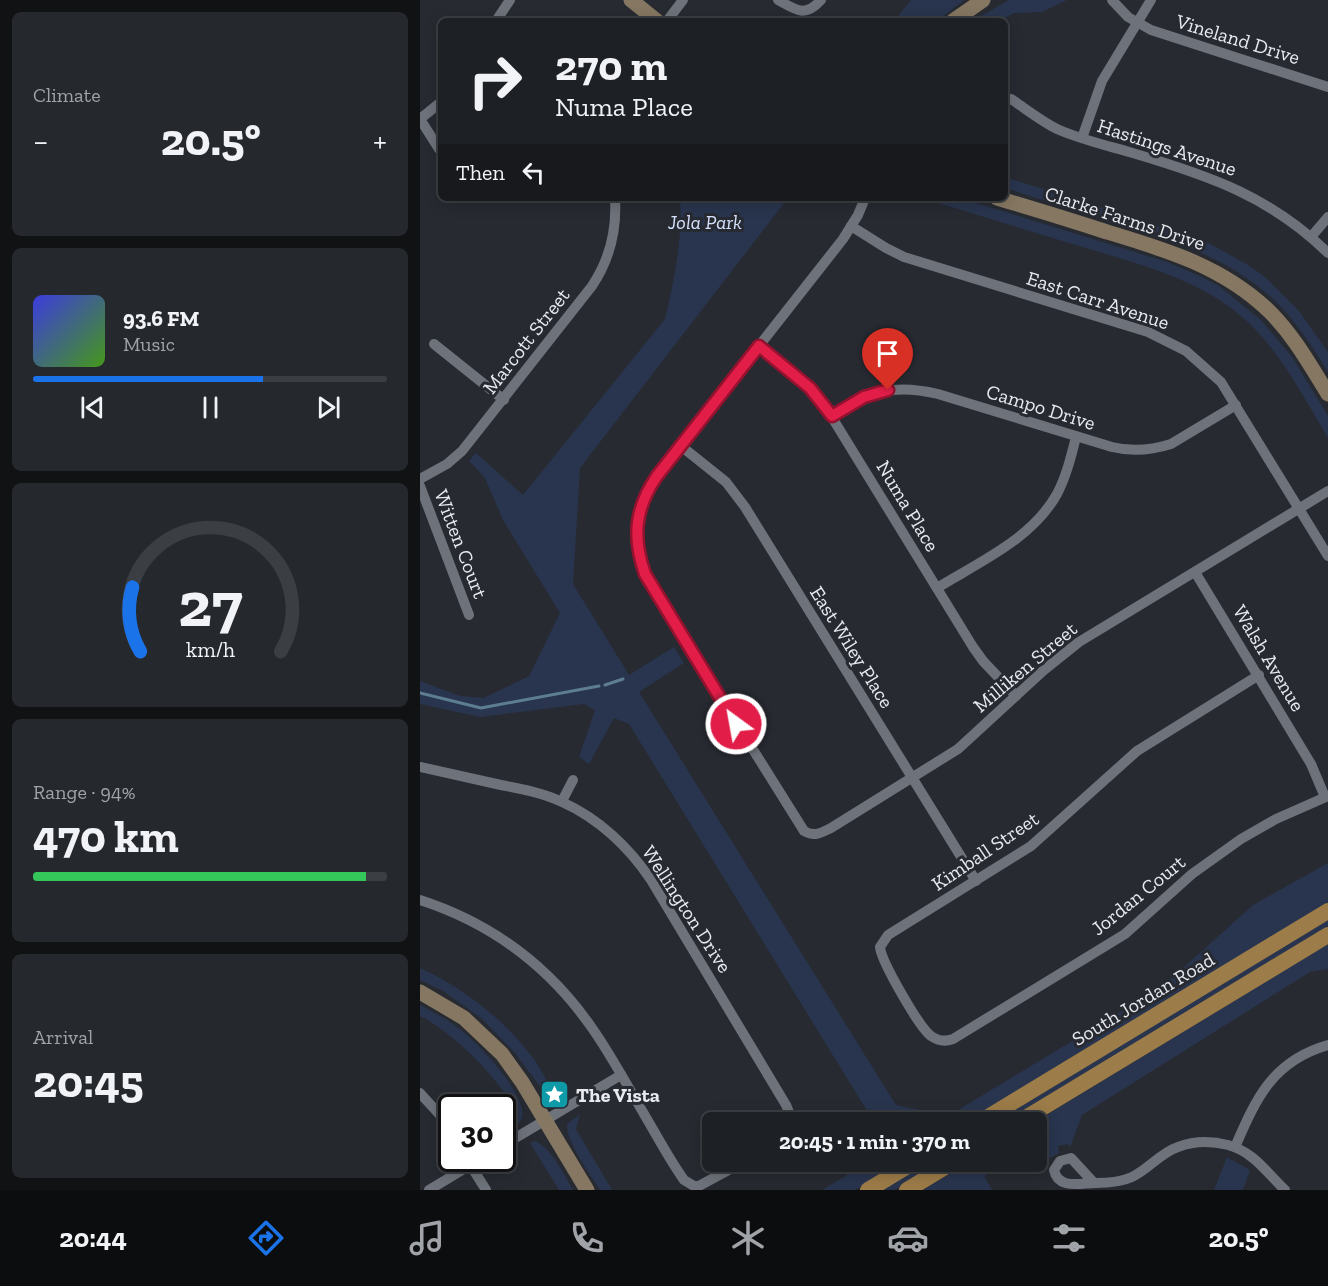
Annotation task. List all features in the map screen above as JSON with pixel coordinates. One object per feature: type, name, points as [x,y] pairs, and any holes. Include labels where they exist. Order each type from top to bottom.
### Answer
[{"type":"main road","name":"South Jordan Road","points":[[996,1112],[1328,911]]},
{"type":"main road","name":"South Jordan Road","points":[[1036,1112],[1328,935]]},
{"type":"main road","points":[[868,1190],[898,1172]]},
{"type":"main road","points":[[907,1190],[937,1172]]},
{"type":"street","points":[[498,18],[510,0]]},
{"type":"street","points":[[631,0],[653,18]]},
{"type":"street","points":[[669,18],[683,0]]},
{"type":"street","points":[[778,0],[805,11],[812,9],[821,0]]},
{"type":"street","points":[[957,18],[983,0]]},
{"type":"street","name":"Vineland Drive","points":[[1112,0],[1137,23],[1163,35],[1328,87]]},
{"type":"street","points":[[1082,138],[1098,90],[1151,0]]},
{"type":"street","name":"Hastings Avenue","points":[[1011,99],[1047,123],[1082,138],[1186,169],[1224,183],[1266,204],[1311,237],[1328,253]]},
{"type":"street","points":[[438,104],[420,119],[438,147]]},
{"type":"street","name":"Marcott Street","points":[[420,479],[439,470],[454,458],[504,400],[599,276],[614,235],[615,201]]},
{"type":"street","points":[[681,446],[852,226],[864,201]]},
{"type":"street","name":"Clarke Farms Drive","points":[[1007,201],[1162,249],[1215,271],[1251,296],[1279,322],[1328,394]]},
{"type":"street","points":[[1311,237],[1328,217]]},
{"type":"street","name":"East Carr Avenue","points":[[852,226],[886,248],[904,256],[1124,324],[1162,338],[1186,351],[1221,382],[1328,556]]},
{"type":"street","points":[[434,344],[504,400]]},
{"type":"street","name":"Numa Place","points":[[759,346],[810,388],[832,416],[983,661],[1016,696]]},
{"type":"street","name":"Campo Drive","points":[[832,416],[864,397],[880,391],[918,390],[1127,450],[1162,447],[1236,405]]},
{"type":"street","points":[[937,588],[1015,540],[1043,515],[1062,483],[1076,437]]},
{"type":"street","name":"East Wiley Place","points":[[681,446],[715,472],[741,501],[976,880]]},
{"type":"street","name":"Milliken Street","points":[[681,446],[651,485],[641,505],[637,532],[641,563],[650,585],[797,823],[810,834],[831,828],[958,749],[1074,646],[1328,491]]},
{"type":"street","name":"Witten Court","points":[[420,486],[469,615]]},
{"type":"street","name":"Walsh Avenue","points":[[1195,572],[1259,675],[1311,764],[1327,797]]},
{"type":"street","name":"Kimball Street","points":[[940,1041],[932,1037],[924,1028],[883,962],[880,947],[888,935],[1039,840],[1137,751],[1259,675]]},
{"type":"street","name":"Wellington Drive","points":[[420,767],[538,793],[562,801],[612,835],[645,870],[789,1112]]},
{"type":"street","points":[[562,801],[573,780]]},
{"type":"street","name":"Jordan Court","points":[[940,1041],[953,1039],[1116,940],[1136,926],[1192,874],[1241,839],[1276,819],[1327,797]]},
{"type":"street","points":[[420,900],[479,924],[532,960],[579,1009],[680,1174],[689,1184],[694,1186],[705,1184],[726,1172]]},
{"type":"street","points":[[420,992],[464,1018],[495,1046],[515,1072],[587,1190]]},
{"type":"street","points":[[1235,1147],[1251,1109],[1269,1082],[1298,1058],[1328,1045]]},
{"type":"street","points":[[516,1138],[621,1075]]},
{"type":"street","points":[[420,1093],[438,1113]]},
{"type":"street","points":[[1094,1183],[1111,1183],[1129,1178],[1162,1155],[1185,1144],[1209,1142],[1235,1147],[1259,1162],[1285,1190]]},
{"type":"street","points":[[429,1190],[453,1172]]},
{"type":"street","points":[[475,1172],[486,1190]]},
{"type":"green space","points":[[911,0],[964,0],[941,18],[896,18]]},
{"type":"green space","points":[[1009,0],[1067,0],[1042,12],[1014,13],[1005,18],[977,18]]},
{"type":"green space","points":[[1008,178],[1203,240],[1250,266],[1265,277],[1299,311],[1328,352],[1328,372],[1289,316],[1256,284],[1200,252],[1008,189]]},
{"type":"green space","name":"Jola Park","points":[[680,201],[786,201],[580,468],[573,584],[629,675],[674,647],[684,663],[639,692],[896,1105],[929,1112],[868,1112],[629,724],[614,718],[589,764],[579,757],[595,710],[584,704],[480,717],[420,704],[420,681],[460,696],[484,698],[529,676],[560,613],[503,520],[485,478],[469,461],[476,453],[523,495],[665,319],[679,244]]},
{"type":"green space","points":[[932,201],[969,201],[1167,262],[1219,286],[1261,320],[1292,357],[1328,416],[1328,438],[1293,379],[1263,337],[1251,325],[1232,308],[1210,295],[1188,283],[1140,264]]},
{"type":"green space","points":[[1328,863],[1328,904],[983,1112],[955,1112],[1163,986],[1253,905]]},
{"type":"green space","points":[[1328,920],[1328,928],[1024,1112],[1011,1112]]},
{"type":"green space","points":[[1328,944],[1328,969],[1310,972],[1082,1115],[1070,1147],[1068,1144],[1058,1146],[1059,1153],[1050,1158],[1047,1157],[1047,1115]]},
{"type":"green space","points":[[420,968],[451,984],[494,1016],[530,1054],[552,1090],[567,1094],[555,1100],[548,1097],[515,1053],[481,1018],[443,991],[420,980]]},
{"type":"green space","points":[[420,1005],[462,1031],[495,1064],[516,1094],[505,1094],[479,1062],[464,1048],[448,1034],[420,1016]]},
{"type":"green space","points":[[516,1094],[521,1105],[522,1116],[518,1124]]},
{"type":"green space","points":[[580,1114],[576,1129],[612,1190],[600,1190],[570,1140],[567,1124]]},
{"type":"green space","points":[[535,1141],[552,1155],[573,1190],[559,1190],[530,1143]]},
{"type":"green space","points":[[1227,1157],[1250,1170],[1243,1190],[1214,1190]]},
{"type":"green space","points":[[849,1172],[884,1172],[855,1190],[822,1190]]},
{"type":"green space","points":[[911,1172],[925,1172],[895,1190],[881,1190]]},
{"type":"green space","points":[[953,1172],[991,1172],[984,1176],[992,1190],[923,1190]]},
{"type":"waterway","points":[[605,685],[623,679]]},
{"type":"waterway","points":[[420,693],[481,708],[599,686]]},
{"type":"place","name":"The Vista","points":[[555,1095]]},
{"type":"route","points":[[736,724],[645,574],[639,553],[637,532],[637,523],[645,494],[759,346],[810,388],[832,416],[864,397],[888,390]]}]
